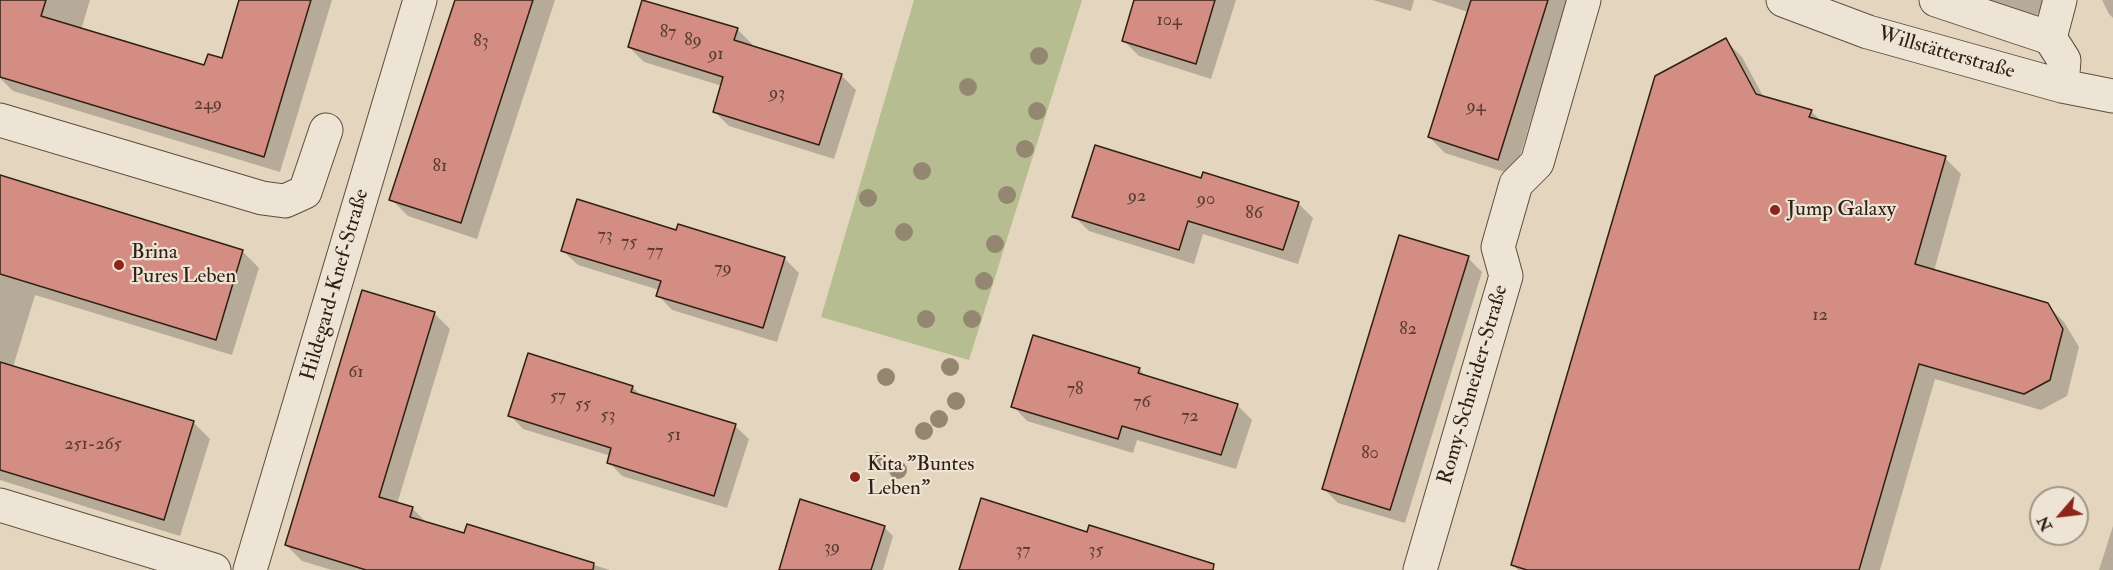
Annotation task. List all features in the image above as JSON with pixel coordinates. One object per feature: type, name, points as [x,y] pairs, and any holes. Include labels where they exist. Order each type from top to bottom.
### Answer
[{"type":"street","name":"Hildegard-Knef-Straße","points":[[250,570],[420,0]]},
{"type":"street","name":"Romy-Schneider-Straße","points":[[1420,570],[1506,276],[1498,247],[1516,184],[1537,163],[1584,0]]},
{"type":"street","name":"Willstätterstraße","points":[[1783,0],[1868,32],[2062,87],[2113,96]]},
{"type":"street","points":[[1936,0],[2050,38],[2064,60],[2062,87]]},
{"type":"street","points":[[2050,38],[2060,0]]},
{"type":"street","points":[[0,120],[262,198],[285,201],[305,192],[326,130]]},
{"type":"street","points":[[0,505],[214,570]]},
{"type":"green space","points":[[914,0],[1082,0],[969,360],[821,317]]},
{"type":"building","points":[[0,0],[46,0],[41,16],[204,65],[208,54],[222,58],[239,0],[311,0],[264,157],[0,77]]},
{"type":"building","points":[[455,0],[533,0],[461,223],[389,200]]},
{"type":"building","points":[[642,0],[738,28],[734,40],[842,74],[819,145],[713,112],[723,77],[628,47]]},
{"type":"building","points":[[1134,0],[1215,0],[1196,64],[1122,41]]},
{"type":"building","points":[[1471,0],[1548,0],[1498,160],[1428,137]]},
{"type":"building","points":[[1726,38],[1756,94],[1812,110],[1809,117],[1946,156],[1915,264],[2048,303],[2063,329],[2050,380],[2024,394],[1919,364],[1859,570],[1527,570],[1511,565],[1655,76]]},
{"type":"building","points":[[1095,145],[1201,178],[1203,172],[1299,202],[1283,250],[1188,221],[1179,250],[1072,217]]},
{"type":"building","name":"Brina Pures Leben","points":[[0,175],[243,250],[216,340],[0,274]]},
{"type":"building","points":[[577,199],[676,230],[678,224],[785,257],[763,328],[656,296],[661,281],[561,251]]},
{"type":"building","points":[[1399,235],[1469,256],[1390,510],[1322,489]]},
{"type":"building","points":[[362,290],[435,312],[379,497],[413,507],[410,517],[464,533],[467,524],[594,563],[593,570],[366,570],[285,545]]},
{"type":"building","points":[[1033,335],[1140,368],[1138,373],[1238,404],[1221,455],[1122,426],[1118,439],[1011,407]]},
{"type":"building","points":[[528,353],[633,386],[631,392],[736,424],[714,496],[607,463],[611,448],[508,416]]},
{"type":"building","points":[[0,362],[194,421],[164,520],[0,470]]},
{"type":"building","points":[[981,498],[1087,532],[1089,525],[1214,564],[1213,570],[959,570]]},
{"type":"building","points":[[800,499],[885,526],[871,570],[779,570]]},
{"type":"place","name":"Jump Galaxy","points":[[1775,210]]},
{"type":"place","name":"Brina Pures Leben","points":[[119,265]]},
{"type":"place","name":"Kita \"Buntes Leben\"","points":[[855,477]]}]
